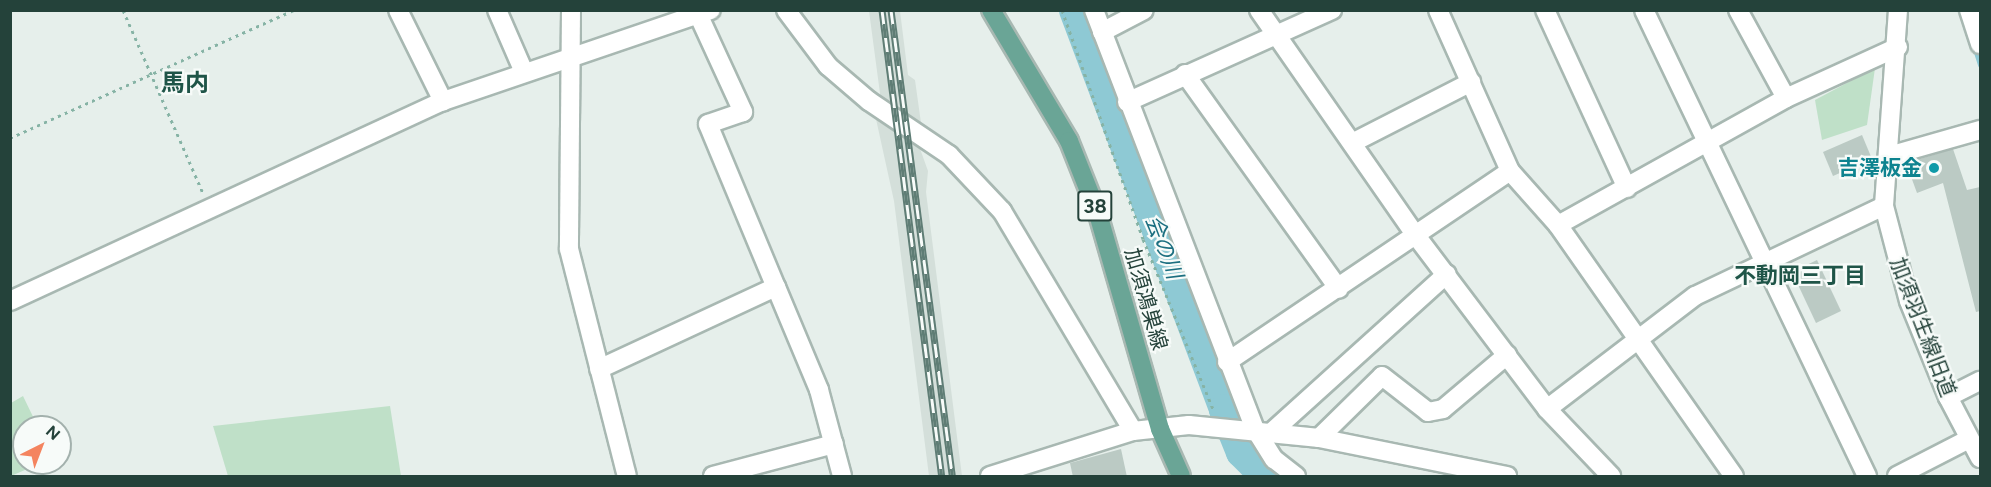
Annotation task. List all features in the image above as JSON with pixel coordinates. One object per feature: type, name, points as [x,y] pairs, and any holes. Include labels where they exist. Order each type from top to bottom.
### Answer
[{"type":"main road","name":"加須鴻巣線","points":[[991,10],[1073,152],[1098,214],[1160,429],[1181,477]]},
{"type":"street","points":[[398,10],[443,101]]},
{"type":"street","points":[[497,10],[524,72]]},
{"type":"street","points":[[571,10],[569,249],[627,477]]},
{"type":"street","points":[[786,10],[813,52],[869,101],[932,142],[965,169],[1002,212],[1134,431]]},
{"type":"street","points":[[1094,10],[1251,428],[1274,459],[1296,477]]},
{"type":"street","points":[[1102,32],[1144,10]]},
{"type":"street","points":[[1259,10],[1272,34],[1417,237],[1547,408],[1611,477]]},
{"type":"street","points":[[1127,102],[1272,34],[1332,10]]},
{"type":"street","points":[[1438,10],[1510,171],[1558,225],[1639,334],[1734,477]]},
{"type":"street","points":[[1644,10],[1704,142],[1764,260],[1868,477]]},
{"type":"street","points":[[1738,10],[1786,98]]},
{"type":"street","name":"加須羽生線旧道","points":[[1898,10],[1898,46],[1884,206],[1909,301],[1948,397],[1980,458]]},
{"type":"street","points":[[1969,10],[1980,44]]},
{"type":"street","points":[[1545,11],[1627,188]]},
{"type":"street","points":[[10,301],[443,101],[704,12],[743,112],[708,124],[819,390],[843,477]]},
{"type":"street","points":[[1558,225],[1786,98],[1898,46]]},
{"type":"street","points":[[1185,74],[1338,290]]},
{"type":"street","points":[[1352,143],[1471,82]]},
{"type":"street","points":[[1889,156],[1980,130]]},
{"type":"street","points":[[1227,362],[1417,237],[1510,171]]},
{"type":"street","points":[[1547,408],[1639,334],[1695,296],[1764,260],[1884,206]]},
{"type":"street","points":[[1273,431],[1447,274]]},
{"type":"street","points":[[599,369],[776,286]]},
{"type":"street","points":[[1319,438],[1382,375],[1428,412],[1443,409],[1507,355]]},
{"type":"street","points":[[1948,397],[1980,381]]},
{"type":"street","points":[[990,477],[1018,473],[1134,431],[1220,427],[1251,428],[1319,438],[1507,477]]},
{"type":"street","points":[[1897,477],[1969,439]]},
{"type":"street","points":[[713,477],[834,444]]},
{"type":"path","points":[[123,10],[210,209]]},
{"type":"path","points":[[10,138],[152,76],[293,10]]},
{"type":"path","points":[[1062,10],[1139,228],[1220,427]]},
{"type":"shaded area","points":[[869,11],[900,11],[908,75],[915,80],[921,123],[916,126],[881,101]]},
{"type":"shaded area","points":[[883,117],[918,143],[928,171],[926,192],[962,476],[929,476],[894,201],[876,119]]},
{"type":"green space","points":[[1875,68],[1867,125],[1822,140],[1815,100]]},
{"type":"green space","points":[[23,396],[32,415],[12,415],[13,475],[11,476],[11,403]]},
{"type":"green space","points":[[390,406],[401,476],[228,476],[213,426]]},
{"type":"building","points":[[1862,135],[1872,159],[1833,176],[1823,152]]},
{"type":"building","points":[[1953,149],[1967,190],[1980,187],[1980,311],[1976,312],[1943,183],[1917,193],[1906,163]]},
{"type":"building","points":[[1817,260],[1841,311],[1816,323],[1792,272]]},
{"type":"building","points":[[1121,449],[1127,477],[1073,477],[1070,463]]},
{"type":"waterway","name":"会の川","points":[[1075,10],[1242,452],[1266,476]]},
{"type":"waterway","points":[[1974,46],[1980,65]]},
{"type":"railway","points":[[882,10],[942,476]]},
{"type":"railway","points":[[891,10],[952,476]]},
{"type":"place","name":"吉澤板金","points":[[1934,168]]},
{"type":"district","name":"馬内","points":[[185,83]]},
{"type":"district","name":"不動岡三丁目","points":[[1800,276]]}]
